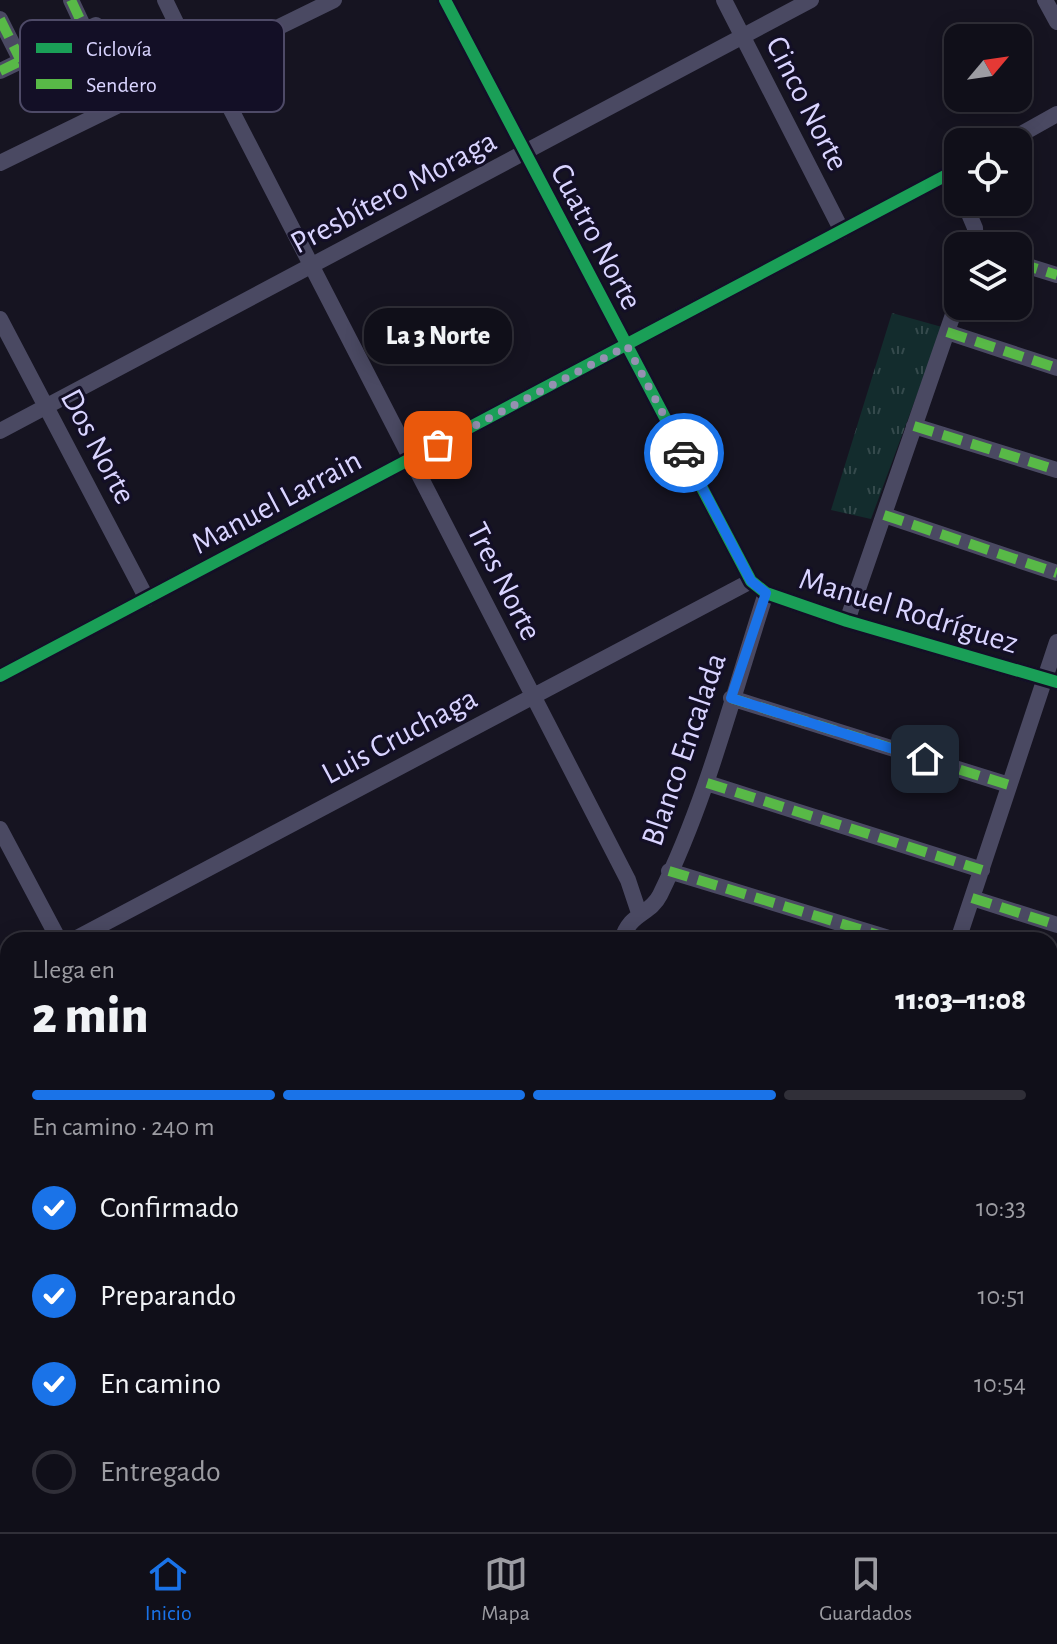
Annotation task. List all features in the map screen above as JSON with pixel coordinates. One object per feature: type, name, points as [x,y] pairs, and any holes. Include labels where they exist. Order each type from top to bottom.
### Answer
[{"type":"street","points":[[71,0],[85,20]]},
{"type":"street","name":"Tres Norte","points":[[165,0],[176,20]]},
{"type":"street","points":[[284,25],[334,0]]},
{"type":"street","name":"Cuatro Norte","points":[[445,0],[751,581]]},
{"type":"street","name":"Cinco Norte","points":[[724,0],[842,231]]},
{"type":"street","name":"Presbítero Moraga","points":[[0,431],[811,0]]},
{"type":"street","points":[[1045,0],[1057,22]]},
{"type":"street","points":[[0,19],[20,59]]},
{"type":"street","points":[[0,71],[20,61]]},
{"type":"street","points":[[0,163],[104,112]]},
{"type":"street","name":"Tres Norte","points":[[227,112],[311,264],[628,880],[639,913]]},
{"type":"street","points":[[1032,128],[1057,114]]},
{"type":"street","name":"Manuel Larrain","points":[[0,676],[944,177]]},
{"type":"street","points":[[1032,267],[1057,275]]},
{"type":"street","name":"Dos Norte","points":[[0,319],[147,599]]},
{"type":"street","points":[[847,621],[951,320]]},
{"type":"street","points":[[947,332],[1057,368]]},
{"type":"street","points":[[914,426],[1057,470]]},
{"type":"street","points":[[884,515],[1057,573]]},
{"type":"street","name":"Manuel Rodríguez","points":[[751,581],[766,593],[847,621],[1051,680]]},
{"type":"street","name":"Luis Cruchaga","points":[[88,932],[751,581]]},
{"type":"street","name":"Blanco Encalada","points":[[625,932],[639,913],[655,902],[707,783],[766,593]]},
{"type":"street","points":[[961,932],[1009,785],[1051,680],[1057,642]]},
{"type":"street","points":[[731,698],[1009,785]]},
{"type":"street","points":[[707,783],[982,870]]},
{"type":"street","points":[[0,829],[55,932]]},
{"type":"street","points":[[669,871],[869,932]]},
{"type":"street","points":[[972,898],[1057,925]]},
{"type":"green space","points":[[892,313],[942,327],[871,519],[831,510]]},
{"type":"marked path","points":[[71,0],[80,20]]},
{"type":"marked path","points":[[0,19],[20,59]]},
{"type":"marked path","points":[[0,71],[20,61]]},
{"type":"marked path","points":[[1032,267],[1057,275]]},
{"type":"marked path","points":[[947,332],[1057,368]]},
{"type":"marked path","points":[[914,426],[1057,470]]},
{"type":"marked path","points":[[884,515],[1057,573]]},
{"type":"marked path","points":[[731,698],[1009,785]]},
{"type":"marked path","points":[[707,783],[982,870]]},
{"type":"marked path","points":[[669,871],[869,932]]},
{"type":"marked path","points":[[972,898],[1057,925]]},
{"type":"cycle path","points":[[445,0],[751,581],[766,593],[847,621],[1057,682]]},
{"type":"cycle path","points":[[0,676],[944,176]]},
{"type":"way so far","points":[[438,445],[627,346],[684,453]]},
{"type":"place","name":"La 3 Norte","points":[[438,445]]},
{"type":"route","points":[[684,453],[751,581],[766,593],[731,698],[925,759]]}]
